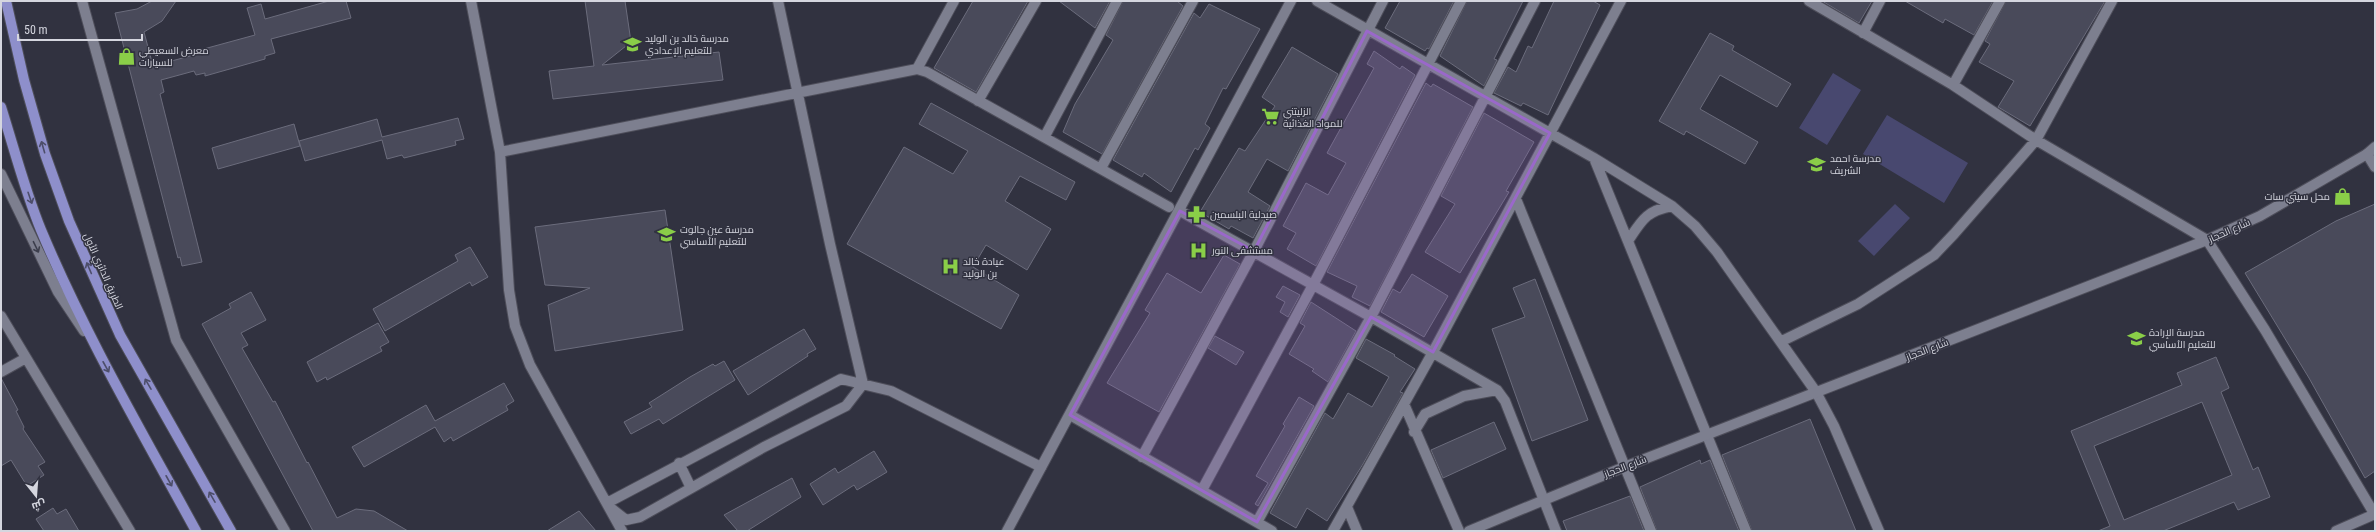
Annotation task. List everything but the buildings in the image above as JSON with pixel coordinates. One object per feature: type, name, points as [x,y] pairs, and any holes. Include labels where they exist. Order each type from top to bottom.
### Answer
[{"type":"main road","name":"الطريق الدائري الأول","points":[[6,1],[24,80],[45,154],[69,220],[120,335],[231,531]]},
{"type":"main road","points":[[1,107],[41,229],[95,347],[196,531]]},
{"type":"street","points":[[82,1],[176,340],[285,531]]},
{"type":"street","points":[[471,1],[500,152],[509,290],[515,326],[530,365],[622,531]]},
{"type":"street","points":[[778,1],[830,244],[863,384]]},
{"type":"street","points":[[918,69],[954,1]]},
{"type":"street","points":[[978,101],[1036,1]]},
{"type":"street","points":[[1045,136],[1117,1]]},
{"type":"street","points":[[1101,168],[1193,1]]},
{"type":"street","points":[[1007,531],[1180,211],[1291,1]]},
{"type":"street","points":[[1317,1],[1367,31],[1485,95],[1594,158],[1672,206],[1695,226],[1717,252],[1782,341],[1816,392],[1834,426],[1880,531]]},
{"type":"street","points":[[1142,456],[1254,251],[1383,1]]},
{"type":"street","points":[[1202,490],[1313,285],[1461,1]]},
{"type":"street","points":[[1257,522],[1371,317],[1535,1]]},
{"type":"street","points":[[1333,531],[1433,352],[1620,1]]},
{"type":"street","points":[[1809,1],[1953,85],[2036,140],[2207,240],[2265,330],[2375,514],[2336,531]]},
{"type":"street","points":[[1863,33],[1880,1]]},
{"type":"street","points":[[1953,85],[2000,1]]},
{"type":"street","points":[[1782,341],[1858,304],[1934,255],[2036,140],[2112,1]]},
{"type":"street","points":[[500,152],[799,94],[918,69],[928,72],[1169,206]]},
{"type":"street","name":"شارع الحجاز","points":[[1469,531],[1542,499],[1624,466],[2207,240],[2260,216],[2367,154],[2375,147]]},
{"type":"street","points":[[2367,154],[2375,166]]},
{"type":"street","points":[[1594,158],[1746,531]]},
{"type":"street","points":[[1,174],[58,292],[95,347]]},
{"type":"street","points":[[1516,198],[1651,531]]},
{"type":"street","points":[[1628,241],[1642,220],[1651,212],[1672,206]]},
{"type":"street","points":[[1180,211],[1433,352],[1497,390],[1505,401],[1542,499],[1556,531]]},
{"type":"street","points":[[1,316],[5,331],[26,358],[130,531]]},
{"type":"street","points":[[1,372],[26,358]]},
{"type":"street","points":[[607,503],[841,379],[891,391],[1041,468]]},
{"type":"street","points":[[607,503],[626,520],[632,520],[764,447],[846,406],[863,384]]},
{"type":"street","points":[[1414,432],[1425,414],[1464,396],[1497,390]]},
{"type":"street","points":[[1404,404],[1414,432],[1459,531]]},
{"type":"street","points":[[1070,415],[1272,531]]},
{"type":"street","points":[[679,464],[691,488]]},
{"type":"street","points":[[1347,507],[1357,531]]},
{"type":"highlighted area","points":[[1367,31],[1550,133],[1433,352],[1371,317],[1257,522],[1070,415],[1180,211],[1254,251]]},
{"type":"shaded area","points":[[1833,73],[1861,90],[1827,145],[1799,128]]},
{"type":"shaded area","points":[[1887,115],[1968,163],[1944,203],[1863,154]]},
{"type":"shaded area","points":[[1895,204],[1910,218],[1874,256],[1858,241]]},
{"type":"place","name":"مدرسة خالد بن الوليد للتعليم الإعدادي","points":[[632,44]]},
{"type":"place","name":"معرض السعيطي للسيارات","points":[[126,56]]},
{"type":"place","name":"الزليتني للمواد الغذائية","points":[[1270,117]]},
{"type":"place","name":"مدرسة احمد الشريف","points":[[1817,164]]},
{"type":"place","name":"محل سيتي سات","points":[[2343,196]]},
{"type":"place","name":"صيدلية البلسمين","points":[[1197,214]]},
{"type":"place","name":"مدرسة عين جالوت للتعليم الأساسي","points":[[667,235]]},
{"type":"place","name":"مستشفى النور","points":[[1199,250]]},
{"type":"place","name":"عيادة خالد بن الوليد","points":[[950,267]]},
{"type":"place","name":"مدرسة الإرادة للتعليم الأساسي","points":[[2136,338]]}]
